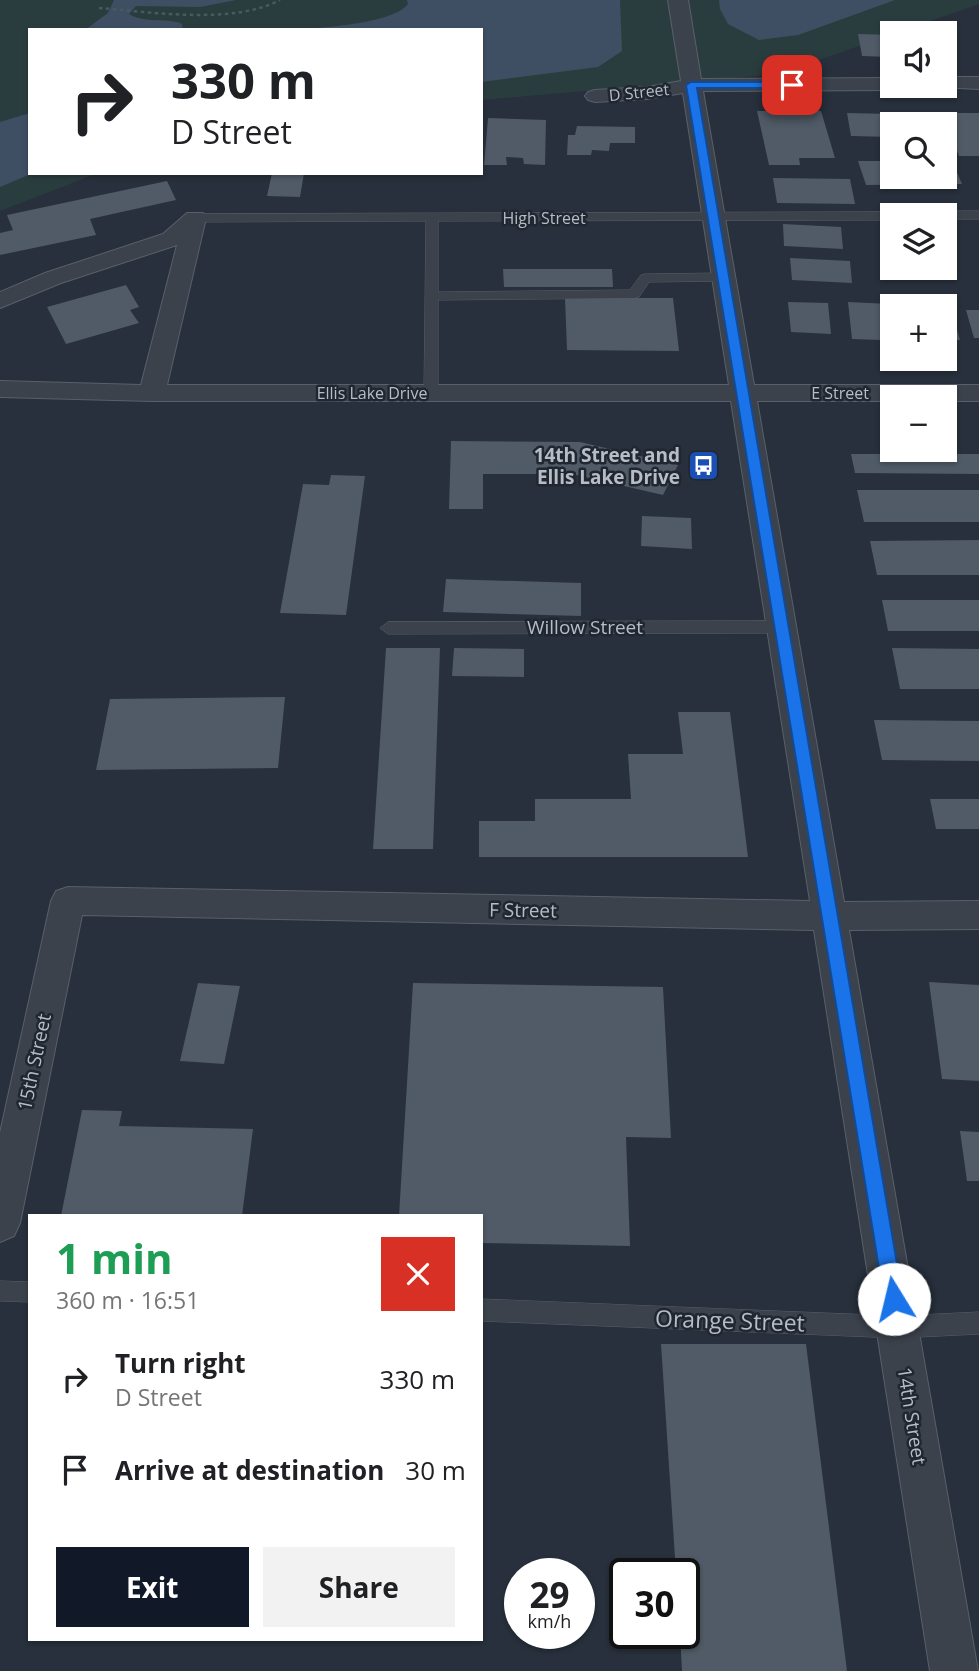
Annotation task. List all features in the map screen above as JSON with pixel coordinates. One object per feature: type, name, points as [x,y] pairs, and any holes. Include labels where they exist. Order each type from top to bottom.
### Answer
[{"type":"street","name":"14th Street","points":[[678,0],[954,1671]]},
{"type":"street","points":[[957,83],[979,83]]},
{"type":"street","name":"D Street","points":[[594,96],[647,93],[691,85],[880,84]]},
{"type":"street","points":[[0,302],[53,278],[171,239],[195,218]]},
{"type":"street","points":[[152,393],[195,218]]},
{"type":"street","name":"Ellis Lake Drive","points":[[0,389],[152,393],[744,394]]},
{"type":"street","name":"E Street","points":[[744,394],[979,393]]},
{"type":"street","name":"F Street","points":[[68,901],[831,916],[979,915]]},
{"type":"street","name":"15th Street","points":[[0,1223],[68,901]]},
{"type":"lane","points":[[957,215],[979,215]]},
{"type":"lane","name":"High Street","points":[[195,218],[880,216]]},
{"type":"lane","points":[[431,393],[432,218]]},
{"type":"lane","points":[[432,296],[634,294],[645,278],[724,277]]},
{"type":"lane","name":"Willow Street","points":[[388,628],[782,627]]},
{"type":"lane","points":[[0,1291],[28,1292]]},
{"type":"lane","name":"Orange Street","points":[[483,1310],[898,1327],[979,1323]]},
{"type":"path","points":[[99,8],[196,13],[253,10],[270,7],[280,0]]},
{"type":"shaded area","points":[[0,0],[979,0],[979,4],[930,21],[880,21],[880,39],[779,74],[483,100],[483,28],[28,28],[28,175],[93,175],[0,211]]},
{"type":"water","points":[[114,0],[236,0],[200,7],[136,6],[129,14],[142,19],[176,22],[182,24],[183,28],[88,28],[108,13]]},
{"type":"water","points":[[407,0],[620,0],[622,51],[598,67],[483,82],[483,28],[318,28],[388,16],[408,4]]},
{"type":"water","points":[[719,0],[895,0],[798,35],[759,40],[728,24],[720,9]]},
{"type":"water","points":[[28,114],[28,175],[0,187],[0,122]]},
{"type":"building","points":[[858,34],[880,35],[880,57],[862,56]]},
{"type":"building","points":[[757,111],[821,111],[835,158],[799,158],[800,165],[769,165]]},
{"type":"building","points":[[847,113],[880,114],[880,137],[851,136]]},
{"type":"building","points":[[957,113],[979,113],[979,156],[959,156]]},
{"type":"building","points":[[488,118],[546,120],[545,165],[524,164],[523,158],[506,157],[507,165],[484,165]]},
{"type":"building","points":[[577,126],[635,127],[635,143],[610,143],[609,151],[592,150],[591,155],[567,155],[568,135],[575,135]]},
{"type":"building","points":[[858,161],[880,161],[880,185],[866,185]]},
{"type":"building","points":[[272,175],[304,175],[300,197],[267,196]]},
{"type":"building","points":[[773,178],[850,179],[855,204],[777,203]]},
{"type":"building","points":[[167,181],[176,200],[90,219],[96,235],[0,255],[0,233],[13,230],[7,215]]},
{"type":"building","points":[[783,224],[841,227],[843,249],[784,246]]},
{"type":"building","points":[[790,258],[850,261],[852,283],[792,280]]},
{"type":"building","points":[[503,269],[612,269],[613,287],[504,287]]},
{"type":"building","points":[[126,285],[139,307],[130,310],[139,323],[66,344],[47,307]]},
{"type":"building","points":[[565,298],[673,298],[679,351],[567,350]]},
{"type":"building","points":[[788,302],[828,303],[831,334],[791,332]]},
{"type":"building","points":[[848,302],[880,304],[880,340],[852,339]]},
{"type":"building","points":[[966,310],[979,310],[979,338],[974,338]]},
{"type":"building","points":[[451,441],[580,442],[678,465],[663,495],[572,474],[483,474],[483,509],[449,509]]},
{"type":"building","points":[[851,454],[880,454],[880,462],[957,462],[957,454],[979,454],[979,474],[855,473]]},
{"type":"building","points":[[331,475],[365,476],[346,615],[280,613],[303,484],[329,485]]},
{"type":"building","points":[[857,490],[979,490],[979,522],[864,522]]},
{"type":"building","points":[[642,516],[691,518],[692,549],[641,546]]},
{"type":"building","points":[[979,540],[979,575],[877,575],[870,541]]},
{"type":"building","points":[[446,579],[581,583],[581,616],[443,612]]},
{"type":"building","points":[[882,600],[979,600],[979,631],[888,631]]},
{"type":"building","points":[[386,648],[440,648],[433,849],[373,849]]},
{"type":"building","points":[[454,648],[524,649],[524,677],[452,676]]},
{"type":"building","points":[[892,648],[979,649],[979,689],[900,689]]},
{"type":"building","points":[[285,697],[278,768],[96,770],[110,699]]},
{"type":"building","points":[[678,712],[730,712],[748,857],[479,857],[479,821],[535,821],[535,799],[631,799],[628,754],[683,754]]},
{"type":"building","points":[[874,720],[979,721],[979,761],[882,760]]},
{"type":"building","points":[[930,799],[979,799],[979,829],[936,829]]},
{"type":"building","points":[[929,982],[979,985],[979,1081],[942,1079]]},
{"type":"building","points":[[198,983],[240,986],[224,1064],[180,1061]]},
{"type":"building","points":[[413,983],[663,987],[671,1138],[626,1137],[630,1246],[483,1243],[483,1214],[399,1214]]},
{"type":"building","points":[[82,1110],[122,1111],[119,1126],[253,1129],[242,1214],[61,1214]]},
{"type":"building","points":[[960,1131],[979,1132],[979,1181],[967,1181]]},
{"type":"building","points":[[661,1344],[806,1344],[847,1671],[682,1671],[681,1649],[700,1649],[700,1558],[675,1558]]},
{"type":"place","name":"14th Street and Ellis Lake Drive","points":[[703,466]]},
{"type":"route","points":[[792,85],[691,85],[894,1299]]}]
